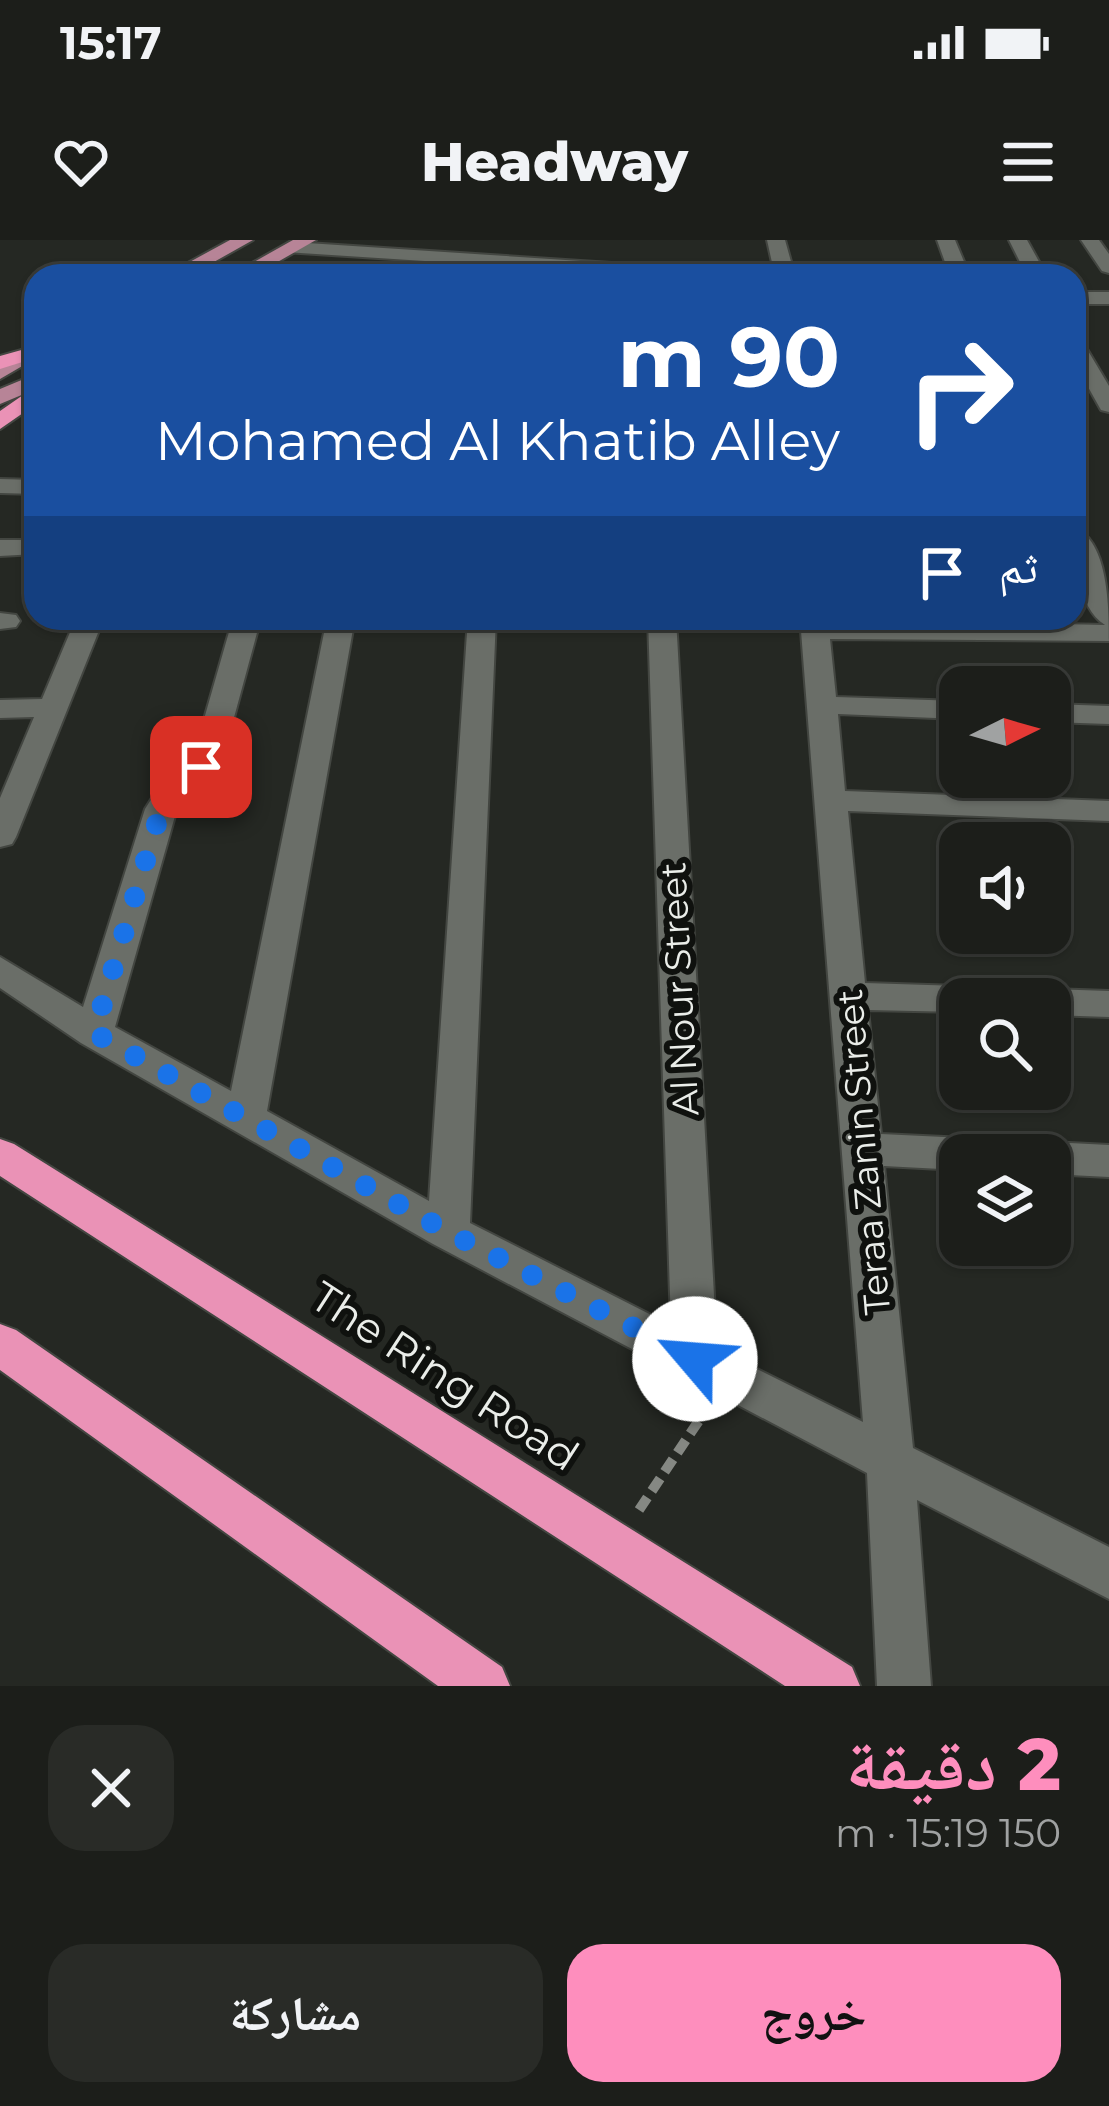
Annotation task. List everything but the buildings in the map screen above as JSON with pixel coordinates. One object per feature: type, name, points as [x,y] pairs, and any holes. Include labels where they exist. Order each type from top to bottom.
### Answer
[{"type":"highway","points":[[0,422],[24,402]]},
{"type":"highway","name":"The Ring Road","points":[[0,1155],[832,1686]]},
{"type":"highway","points":[[0,1344],[483,1686]]},
{"type":"main road","points":[[197,264],[244,240]]},
{"type":"main road","points":[[262,264],[300,244]]},
{"type":"street","points":[[1090,240],[1109,267]]},
{"type":"street","points":[[300,244],[587,264]]},
{"type":"street","points":[[1086,364],[1109,405]]},
{"type":"street","points":[[1086,564],[1109,618]]},
{"type":"street","points":[[0,837],[85,630]]},
{"type":"street","points":[[94,1033],[161,809],[177,783],[208,758],[244,630]]},
{"type":"street","points":[[245,1120],[339,630]]},
{"type":"street","points":[[448,1232],[481,630]]},
{"type":"street","name":"Al Nour Street","points":[[663,630],[695,1359]]},
{"type":"street","name":"Teraa Zanin Street","points":[[816,630],[864,1149],[904,1686]]},
{"type":"street","points":[[941,630],[1088,637],[1109,632]]},
{"type":"street","points":[[823,705],[939,709]]},
{"type":"street","points":[[0,709],[54,707]]},
{"type":"street","points":[[1071,713],[1109,715]]},
{"type":"street","points":[[831,800],[1109,811]]},
{"type":"street","points":[[0,970],[94,1033],[448,1232],[1109,1574]]},
{"type":"street","points":[[849,996],[939,998]]},
{"type":"street","points":[[1071,1003],[1109,1004]]},
{"type":"street","points":[[864,1149],[939,1153]]},
{"type":"street","points":[[1071,1159],[1109,1161]]},
{"type":"path","points":[[614,1547],[686,1439]]},
{"type":"route","points":[[201,767],[177,783],[161,809],[94,1033],[448,1232],[695,1359]]}]
